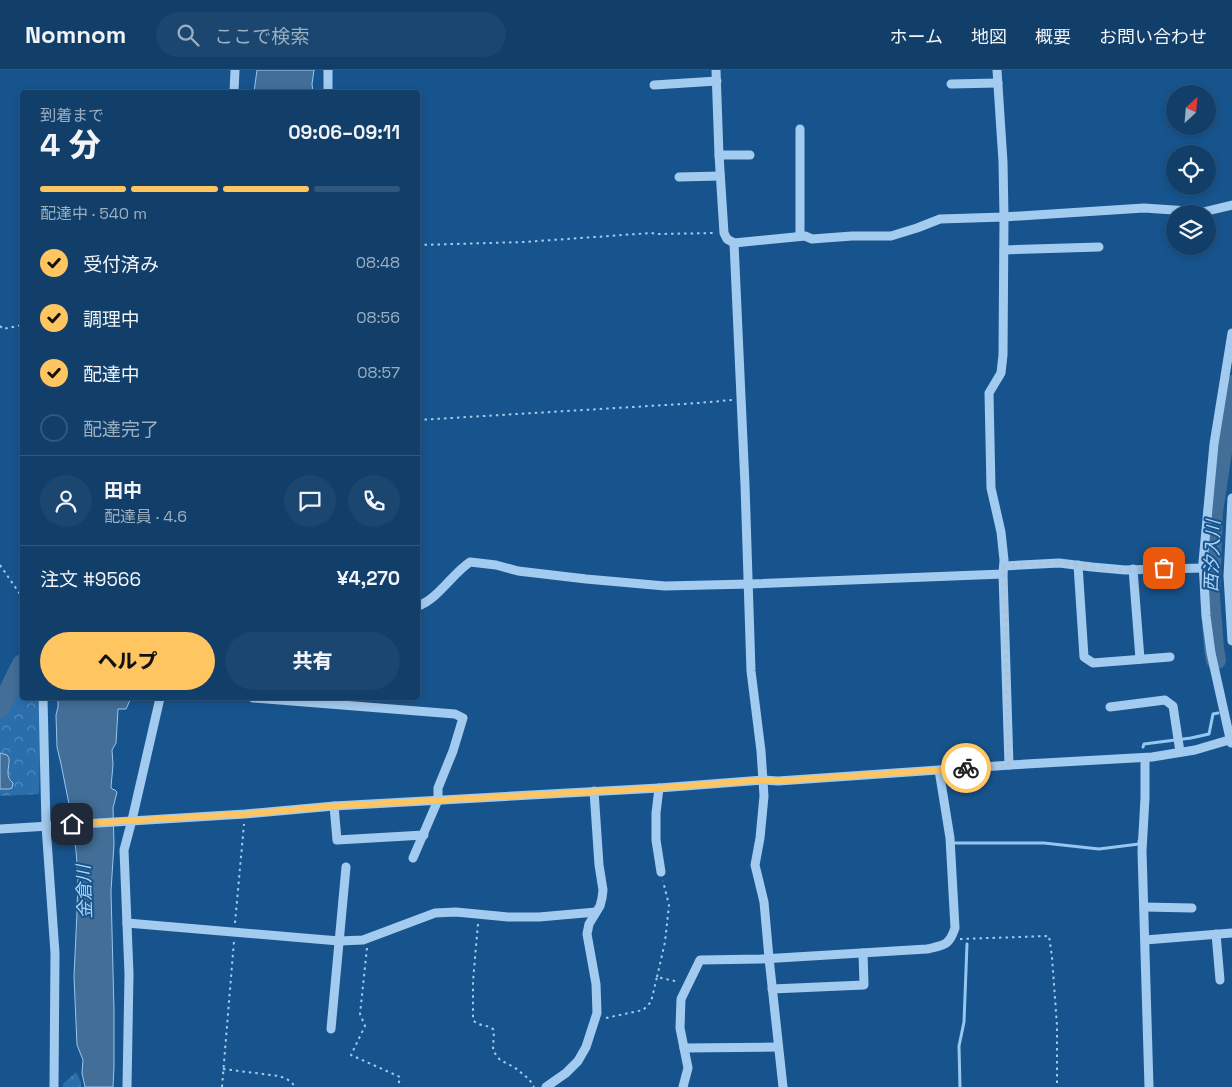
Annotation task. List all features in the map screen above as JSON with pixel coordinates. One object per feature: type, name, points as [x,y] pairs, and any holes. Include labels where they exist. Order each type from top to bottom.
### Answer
[{"type":"street","points":[[234,90],[235,70]]},
{"type":"street","points":[[328,70],[328,90]]},
{"type":"street","points":[[716,70],[724,233],[727,239],[734,243],[800,236],[812,239],[891,236],[940,219],[1144,208],[1203,212],[1232,205]]},
{"type":"street","points":[[997,70],[1003,162],[1003,355],[1001,374],[989,393],[991,488],[1002,532],[1009,766]]},
{"type":"street","points":[[654,85],[717,81]]},
{"type":"street","points":[[951,84],[998,84]]},
{"type":"street","points":[[800,129],[800,236]]},
{"type":"street","points":[[719,155],[750,155]]},
{"type":"street","points":[[679,177],[720,176]]},
{"type":"street","points":[[734,243],[751,671],[761,751],[764,796],[760,838],[754,865],[764,902],[783,1087]]},
{"type":"street","points":[[1004,250],[1099,246]]},
{"type":"street","points":[[0,829],[245,814],[334,806],[1144,758],[1178,745],[1195,750],[1231,741],[1211,653],[1206,616],[1203,568],[1214,444],[1232,333]]},
{"type":"street","points":[[1232,498],[1229,539],[1232,641]]},
{"type":"street","points":[[420,605],[427,603],[470,562],[496,565],[518,571],[665,586],[749,584],[1003,570],[1060,562],[1125,570],[1203,568]]},
{"type":"street","points":[[1078,565],[1084,657],[1092,663],[1170,658]]},
{"type":"street","points":[[1133,569],[1140,660]]},
{"type":"street","points":[[43,700],[55,953],[54,1087]]},
{"type":"street","points":[[127,1087],[129,974],[124,850],[160,700]]},
{"type":"street","points":[[278,700],[455,714],[463,718],[438,788],[438,800],[413,858]]},
{"type":"street","points":[[1110,706],[1165,700],[1173,706],[1178,745]]},
{"type":"street","points":[[1144,758],[1145,798],[1142,851],[1149,1087]]},
{"type":"street","points":[[683,1087],[688,1068],[680,1028],[681,999],[700,960],[927,949],[945,945],[951,939],[955,928],[950,838],[939,770]]},
{"type":"street","points":[[659,788],[656,813],[656,840],[661,872]]},
{"type":"street","points":[[546,1087],[566,1074],[578,1061],[586,1047],[596,1020],[596,984],[587,934],[589,924],[602,898],[603,890],[599,865],[594,791]]},
{"type":"street","points":[[334,806],[337,840],[424,835]]},
{"type":"street","points":[[331,1029],[346,867]]},
{"type":"street","points":[[1144,907],[1192,908]]},
{"type":"street","points":[[127,923],[339,941],[363,940],[435,913],[456,912],[508,917],[539,917],[596,912]]},
{"type":"street","points":[[1145,940],[1232,933]]},
{"type":"street","points":[[1216,934],[1220,980]]},
{"type":"street","points":[[772,989],[864,985],[863,952]]},
{"type":"street","points":[[684,1048],[778,1047]]},
{"type":"path","points":[[420,245],[524,242],[651,233],[724,233]]},
{"type":"path","points":[[0,326],[3,329],[20,325]]},
{"type":"path","points":[[420,420],[741,400]]},
{"type":"path","points":[[0,565],[20,594]]},
{"type":"path","points":[[222,1087],[245,814]]},
{"type":"path","points":[[596,1020],[643,1010],[651,1002],[665,942],[669,905],[661,872]]},
{"type":"path","points":[[479,915],[473,980],[473,1020],[475,1023],[494,1030],[493,1050],[496,1055],[500,1060],[514,1067],[529,1079],[534,1087]]},
{"type":"path","points":[[951,939],[1049,936],[1057,1026],[1057,1087]]},
{"type":"path","points":[[368,938],[360,1014],[365,1026],[351,1055],[400,1077],[398,1087]]},
{"type":"path","points":[[657,977],[688,984]]},
{"type":"path","points":[[224,1069],[278,1076],[287,1079],[293,1084],[292,1087]]},
{"type":"green space","points":[[20,676],[20,700],[38,700],[39,794],[0,796],[0,715]]},
{"type":"green space","points":[[76,1072],[81,1082],[81,1087],[63,1087],[63,1084]]},
{"type":"water","points":[[257,70],[314,70],[313,90],[254,90]]},
{"type":"water","name":"金倉川","points":[[58,700],[130,700],[126,709],[118,709],[116,743],[112,750],[111,787],[117,792],[113,808],[114,844],[111,891],[114,1011],[113,1087],[85,1087],[82,1073],[83,1060],[77,1045],[74,976],[78,876],[70,809],[57,747],[56,715]]},
{"type":"water","points":[[0,753],[7,755],[9,758],[8,774],[13,783],[12,788],[9,789],[0,789]]},
{"type":"waterway","name":"西汐入川","points":[[1216,660],[1210,597],[1213,512],[1232,385]]},
{"type":"waterway","points":[[0,708],[20,668]]},
{"type":"waterway","points":[[1143,747],[1144,744],[1209,734],[1213,714],[1218,713]]},
{"type":"waterway","points":[[952,843],[1044,843],[1099,849],[1139,844],[1139,841]]},
{"type":"waterway","points":[[960,1087],[959,1046],[964,1022],[967,944]]},
{"type":"way so far","points":[[966,768],[1009,766],[1004,566],[1060,562],[1125,570],[1164,568]]},
{"type":"route","points":[[72,824],[245,814],[334,806],[659,788],[763,780],[778,781],[966,768]]}]
